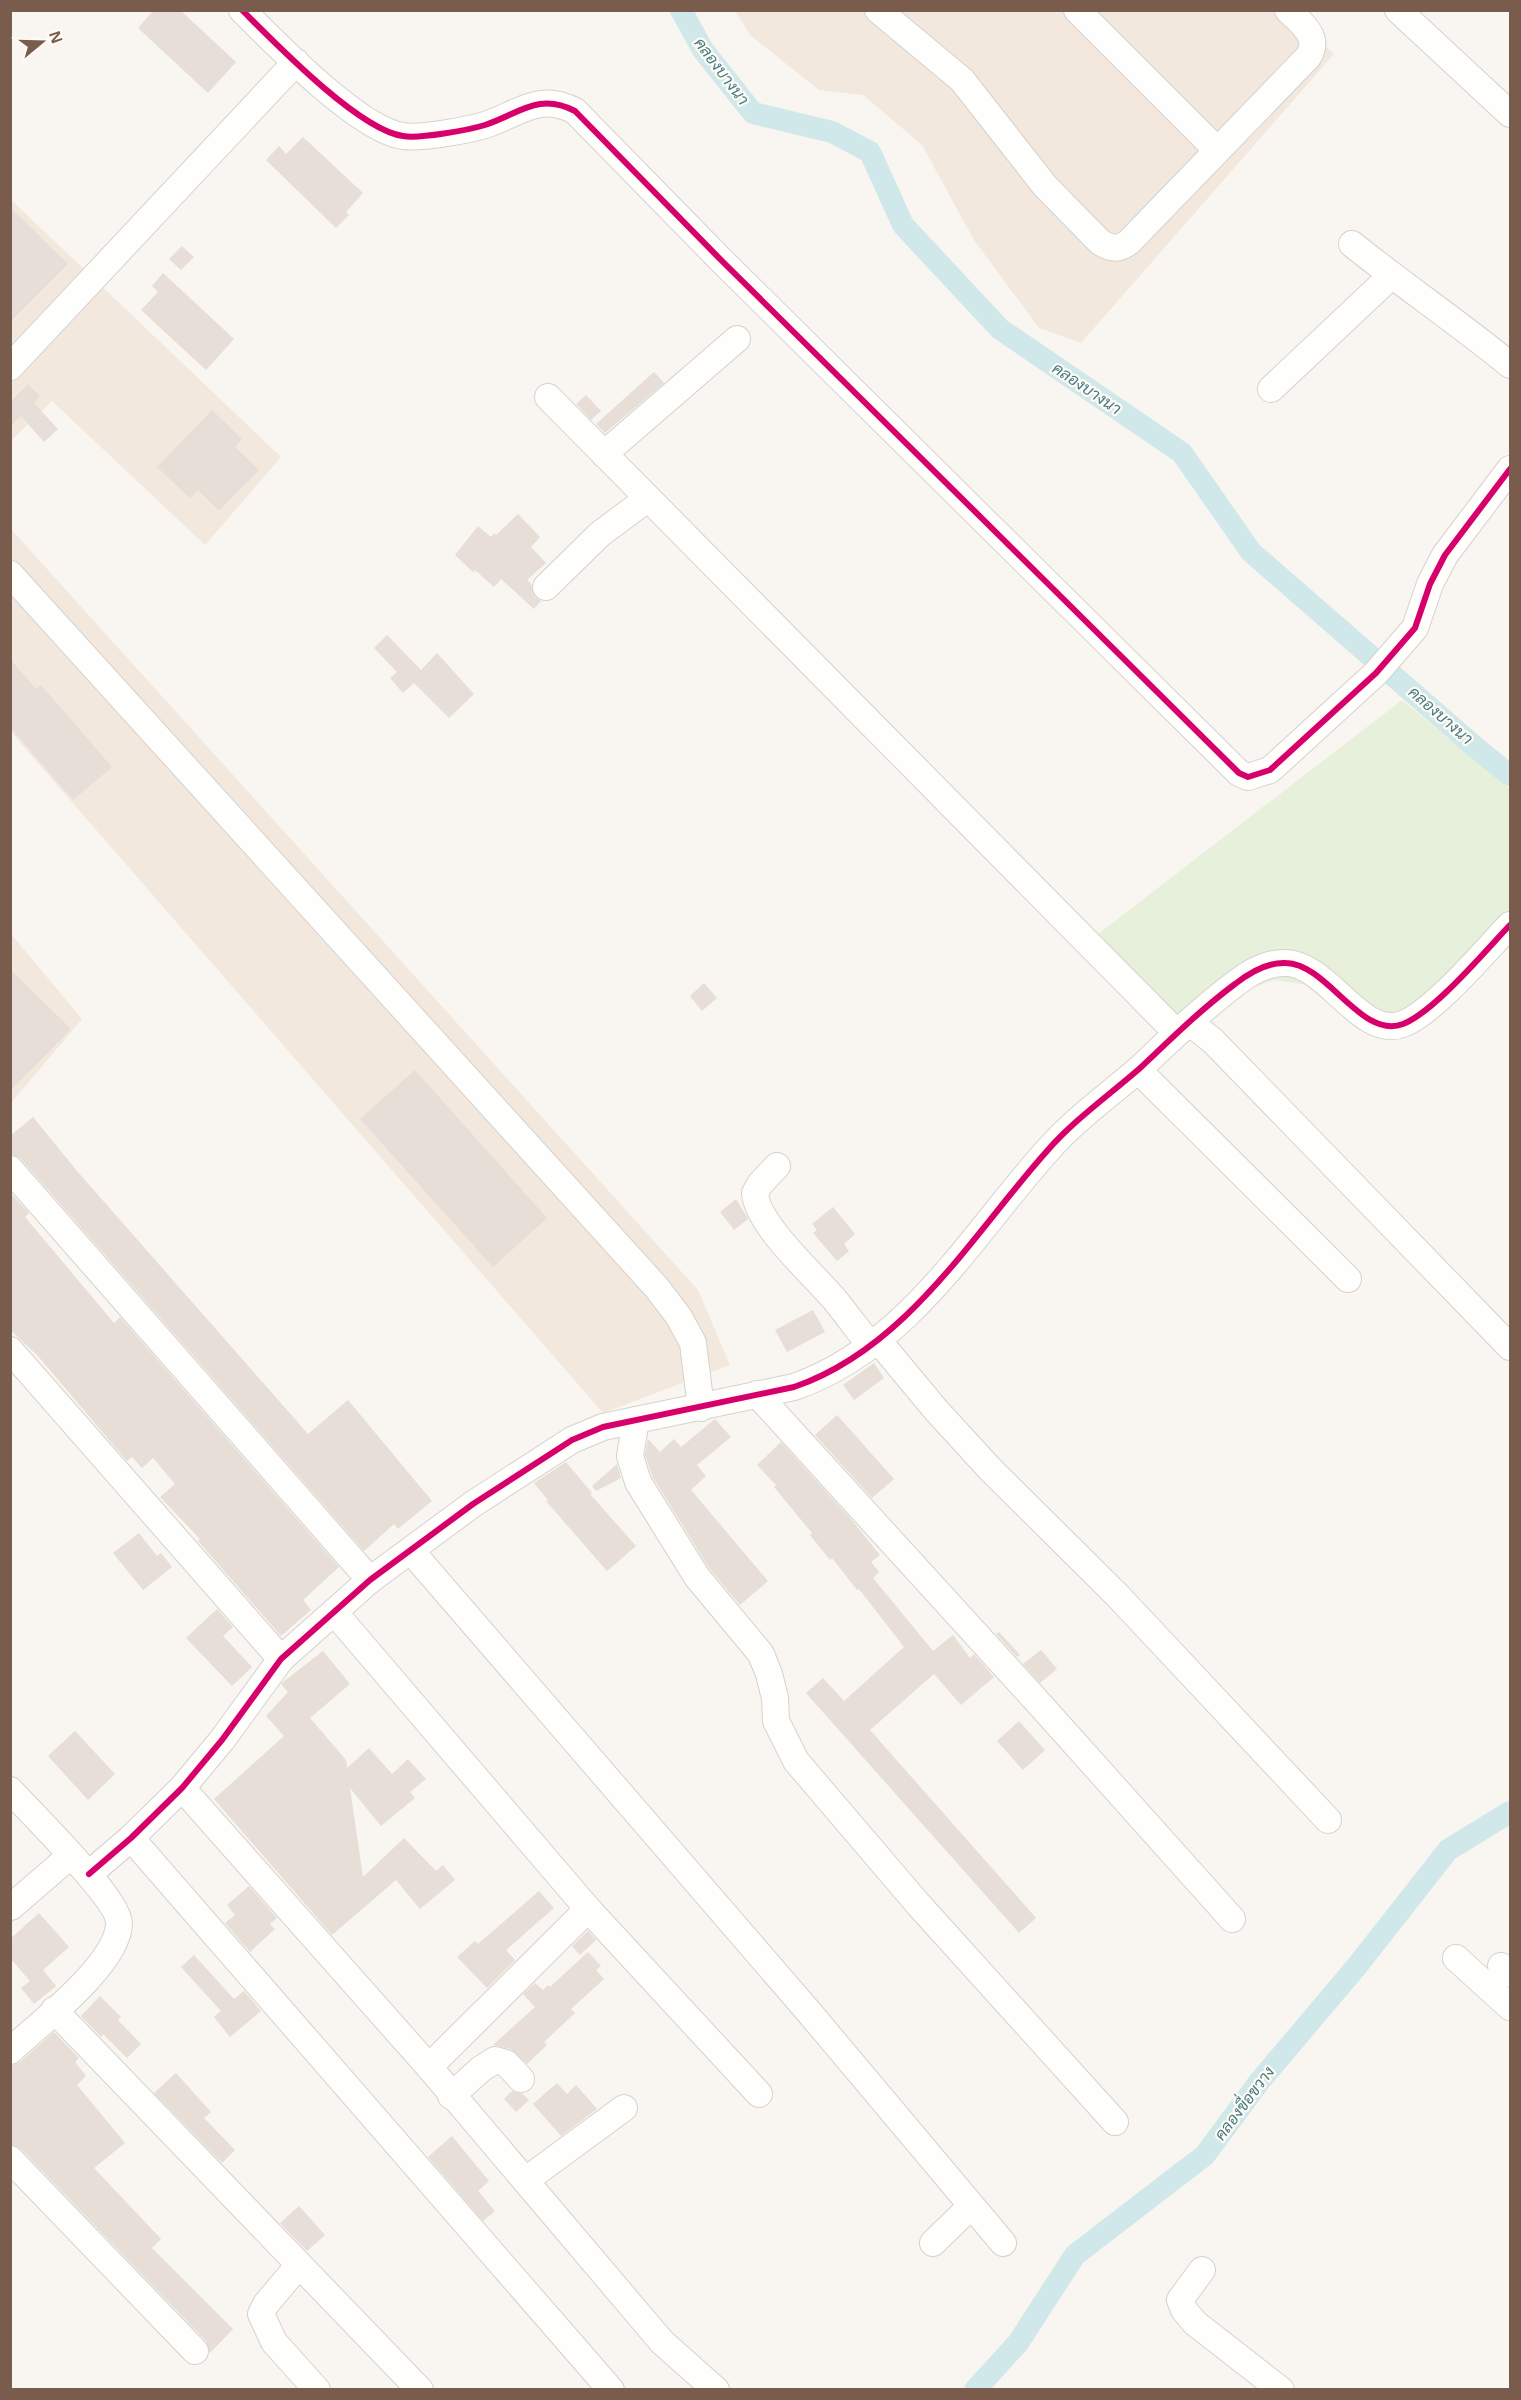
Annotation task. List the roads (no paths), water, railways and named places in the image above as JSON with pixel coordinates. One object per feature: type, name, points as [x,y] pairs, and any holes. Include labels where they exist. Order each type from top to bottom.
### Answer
[{"type":"street","points":[[242,10],[296,62],[356,114],[401,136],[482,126],[543,102],[561,104],[575,111],[721,260],[1239,773],[1248,777],[1270,770],[1376,673],[1415,628],[1430,584],[1445,555],[1510,469]]},
{"type":"street","points":[[878,10],[962,80],[1045,186],[1100,242],[1109,248],[1116,249],[1129,242],[1312,50],[1313,38],[1288,10]]},
{"type":"street","points":[[1077,10],[1216,149]]},
{"type":"street","points":[[1398,10],[1510,114]]},
{"type":"street","points":[[10,367],[296,62]]},
{"type":"street","points":[[1352,244],[1391,276],[1457,322],[1510,365]]},
{"type":"street","points":[[1271,389],[1391,276]]},
{"type":"street","points":[[604,454],[737,339]]},
{"type":"street","points":[[548,397],[647,499],[1183,1028],[1213,1041],[1510,1347]]},
{"type":"street","points":[[546,587],[579,552],[647,499]]},
{"type":"street","points":[[10,574],[657,1288],[679,1317],[693,1343],[701,1408]]},
{"type":"street","points":[[89,1874],[131,1838],[182,1788],[222,1740],[281,1659],[370,1580],[473,1504],[572,1440],[603,1427],[794,1387],[818,1378],[873,1342],[903,1318],[931,1290],[1048,1149],[1183,1028],[1254,971],[1287,962],[1300,966],[1319,977],[1368,1019],[1391,1027],[1403,1024],[1436,1001],[1510,925]]},
{"type":"street","points":[[1138,1070],[1348,1279]]},
{"type":"street","points":[[777,1166],[760,1184],[755,1193],[759,1210],[767,1223],[990,1469],[1117,1594],[1328,1820]]},
{"type":"street","points":[[10,1169],[370,1580]]},
{"type":"street","points":[[10,1350],[281,1659]]},
{"type":"street","points":[[757,1394],[1232,1919]]},
{"type":"street","points":[[636,1420],[630,1456],[638,1482],[697,1576],[761,1654],[775,1698],[776,1721],[796,1761],[918,1904],[1115,2122]]},
{"type":"street","points":[[411,1551],[792,1993],[1003,2243]]},
{"type":"street","points":[[334,1612],[588,1910],[759,2094]]},
{"type":"street","points":[[182,1788],[429,2067],[451,2096],[526,2180],[662,2342],[716,2390]]},
{"type":"street","points":[[10,1790],[89,1874],[111,1902],[120,1922],[117,1940],[104,1962],[10,2050]]},
{"type":"street","points":[[131,1838],[611,2390]]},
{"type":"street","points":[[11,1907],[70,1856]]},
{"type":"street","points":[[429,2067],[588,1910]]},
{"type":"street","points":[[1456,1958],[1510,2007]]},
{"type":"street","points":[[54,2010],[420,2390]]},
{"type":"street","points":[[451,2096],[481,2069],[495,2060],[506,2063],[521,2079]]},
{"type":"street","points":[[526,2180],[624,2108]]},
{"type":"street","points":[[10,2159],[195,2351]]},
{"type":"street","points":[[933,2243],[970,2206]]},
{"type":"street","points":[[299,2265],[266,2304],[261,2314],[274,2342],[317,2390]]},
{"type":"street","points":[[1202,2270],[1180,2300],[1184,2310],[1195,2323],[1281,2390]]},
{"type":"waterway","name":"คลองบางนา","points":[[681,10],[703,50],[753,113],[832,132],[870,152],[903,225],[1000,329],[1182,453],[1251,552],[1510,775]]},
{"type":"waterway","name":"คลองขื่อขวาง","points":[[975,2390],[1018,2343],[1075,2255],[1205,2155],[1259,2082],[1357,1966],[1448,1850],[1510,1812]]}]
